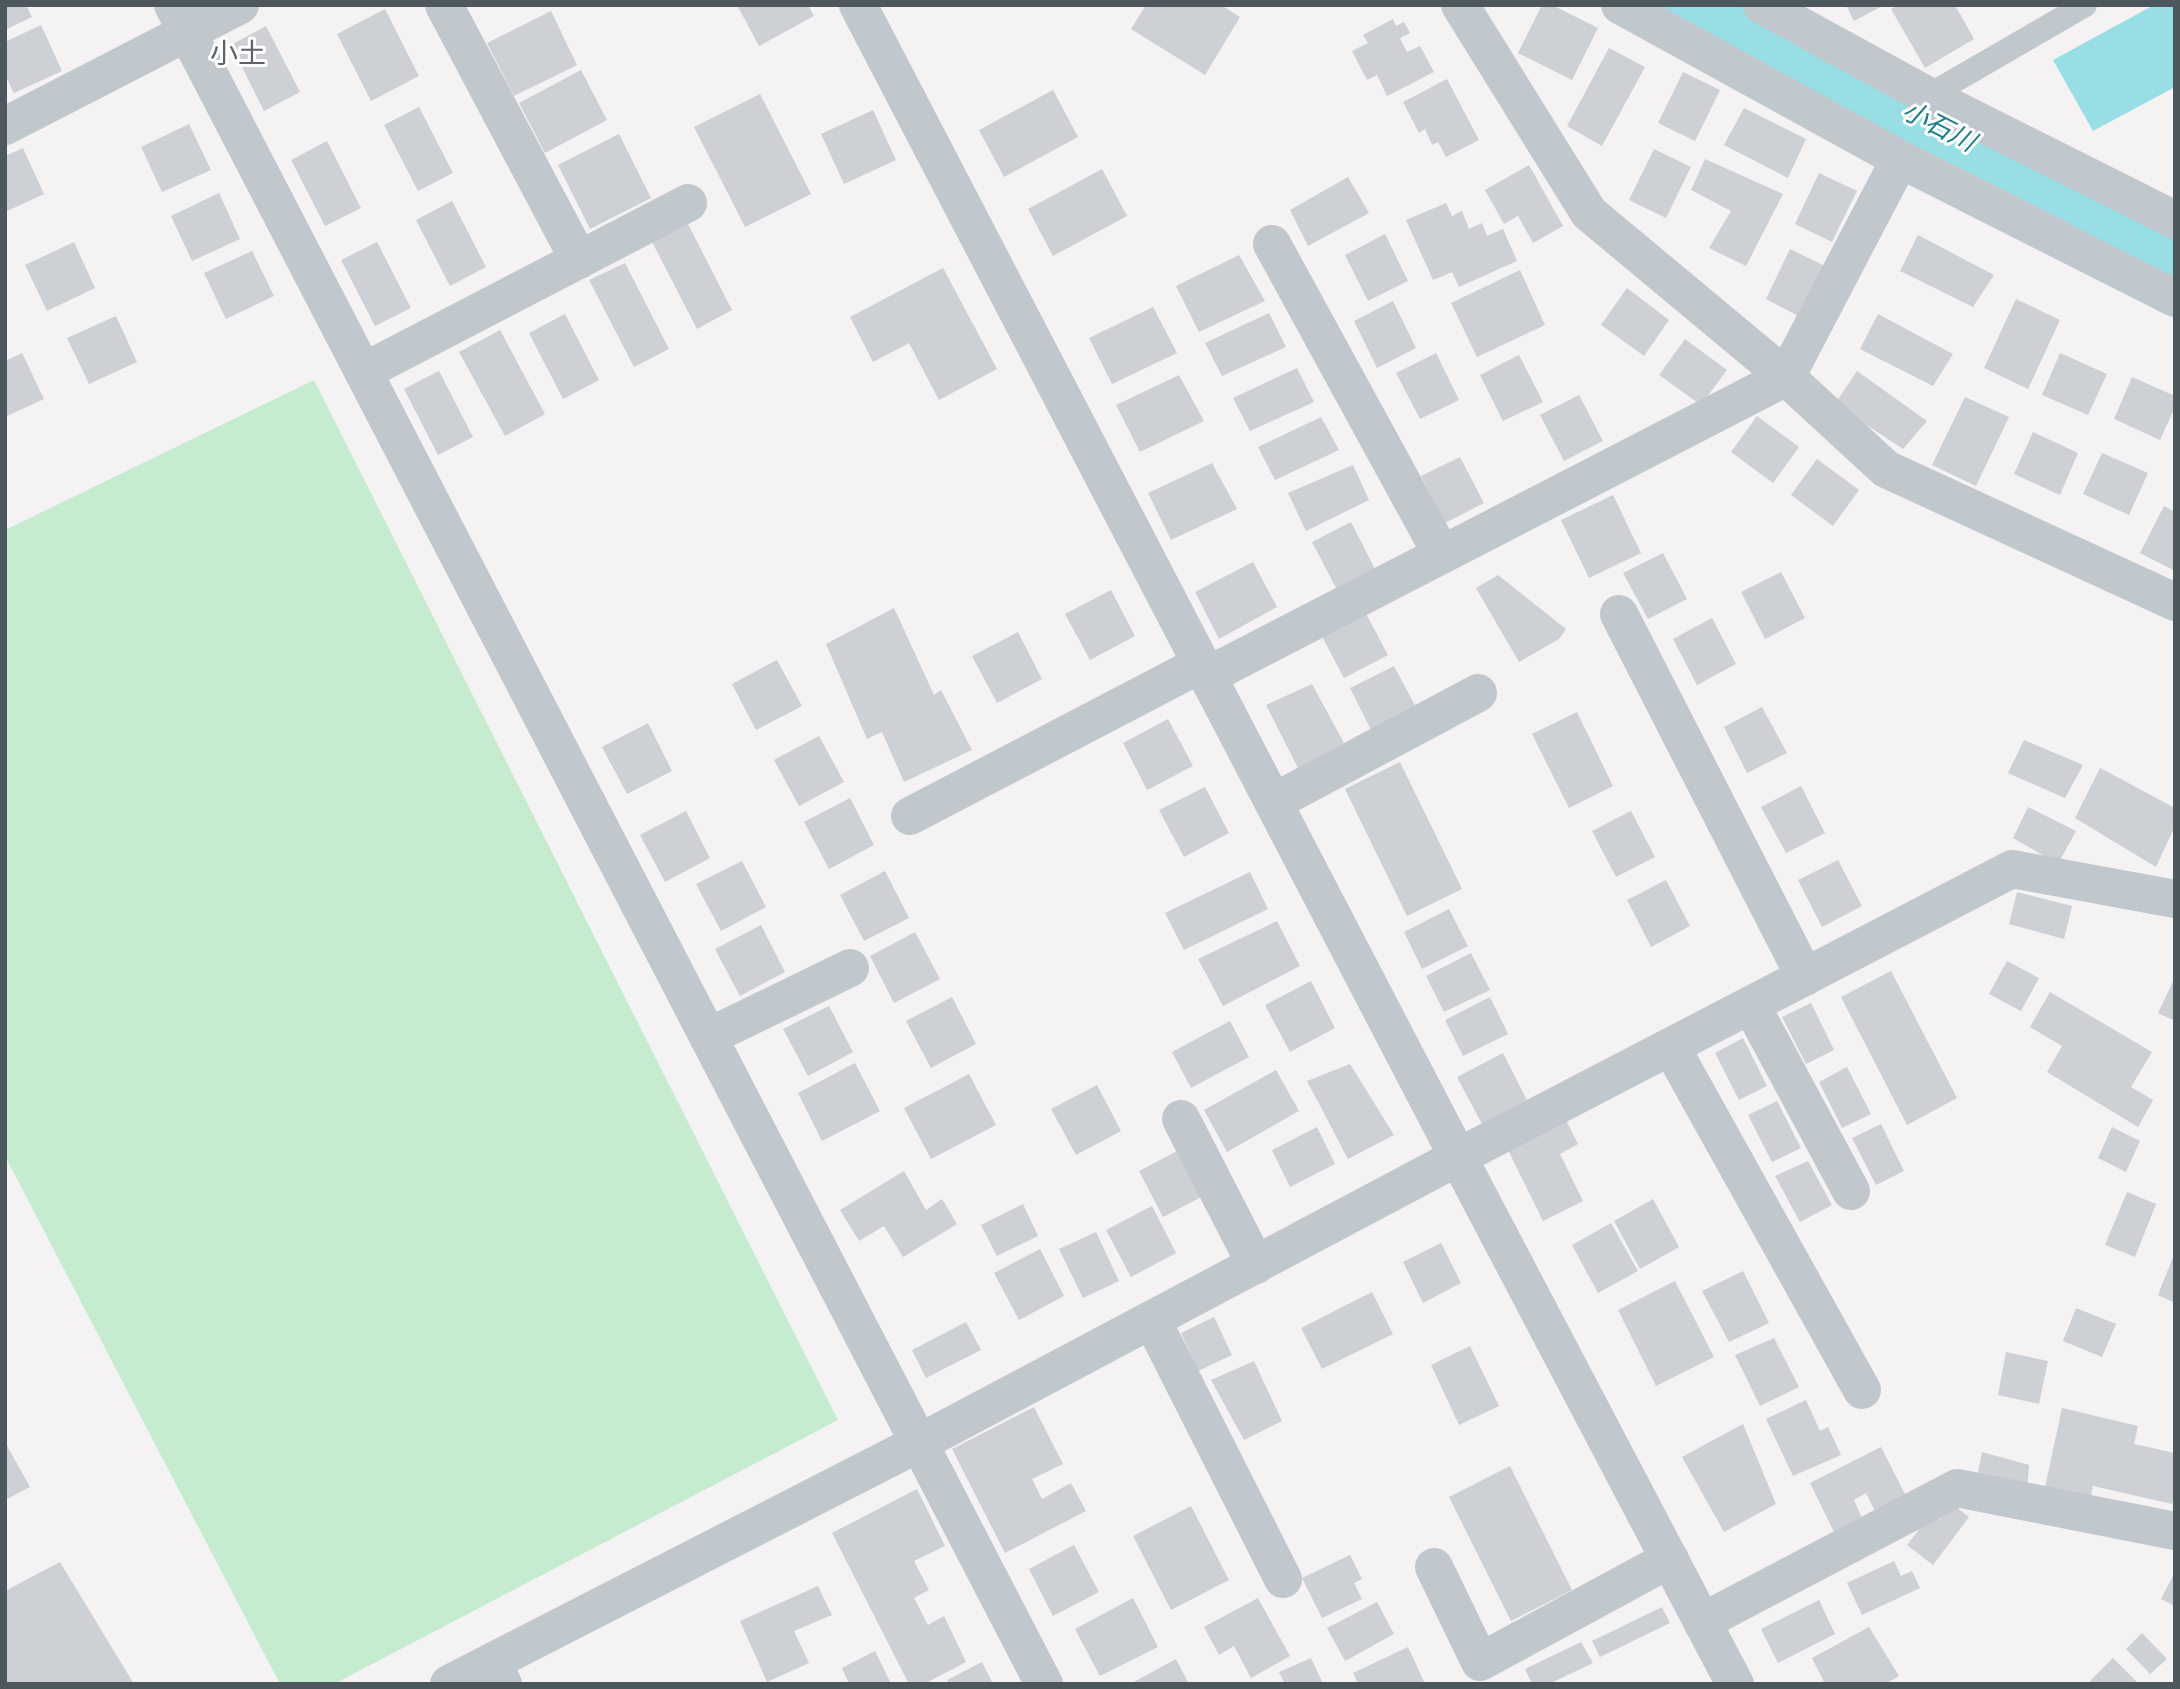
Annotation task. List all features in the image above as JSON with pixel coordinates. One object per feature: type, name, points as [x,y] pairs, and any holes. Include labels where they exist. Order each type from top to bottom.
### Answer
[{"type":"street","points":[[5,126],[180,19],[240,5]]},
{"type":"street","points":[[444,5],[579,260]]},
{"type":"street","points":[[858,5],[1735,1684]]},
{"type":"street","points":[[1460,5],[1589,213],[1786,377],[1886,469],[2175,602]]},
{"type":"street","points":[[1620,5],[1900,159],[2175,298]]},
{"type":"street","points":[[1762,5],[1928,96],[2175,220]]},
{"type":"street","points":[[180,19],[1044,1684]]},
{"type":"street","points":[[910,816],[1442,555],[1786,377],[1900,159]]},
{"type":"street","points":[[363,372],[688,203]]},
{"type":"street","points":[[1272,244],[1442,555]]},
{"type":"street","points":[[1619,614],[1805,977]]},
{"type":"street","points":[[1273,802],[1478,693]]},
{"type":"street","points":[[449,1684],[497,1673],[919,1443],[1458,1157],[2012,869],[2175,899]]},
{"type":"street","points":[[708,1037],[850,968]]},
{"type":"street","points":[[1751,1005],[1851,1191]]},
{"type":"street","points":[[1671,1047],[1862,1391]]},
{"type":"street","points":[[1181,1119],[1256,1265]]},
{"type":"street","points":[[1152,1320],[1283,1579]]},
{"type":"street","points":[[1702,1622],[1957,1489],[2175,1531]]},
{"type":"street","points":[[1434,1567],[1480,1662],[1670,1559]]},
{"type":"lane","points":[[1928,96],[2085,5]]},
{"type":"green space","points":[[314,380],[838,1420],[334,1684],[280,1684],[5,1156],[5,530]]},
{"type":"water","points":[[2154,5],[2175,5],[2175,87],[2093,131],[2053,60]]},
{"type":"building","points":[[5,5],[26,5],[32,17],[5,30]]},
{"type":"building","points":[[737,5],[808,5],[814,16],[759,46]]},
{"type":"building","points":[[1146,5],[1221,5],[1240,17],[1205,75],[1131,29]]},
{"type":"building","points":[[1542,5],[1552,5],[1598,28],[1572,80],[1518,53]]},
{"type":"building","points":[[1846,5],[1884,5],[1854,21]]},
{"type":"building","points":[[1899,5],[1955,5],[1974,39],[1925,68],[1891,9]]},
{"type":"building","points":[[385,9],[419,76],[371,101],[337,34]]},
{"type":"building","points":[[551,11],[577,65],[514,96],[487,43]]},
{"type":"building","points":[[1393,19],[1396,26],[1404,22],[1410,33],[1400,38],[1407,52],[1420,46],[1434,72],[1387,96],[1377,75],[1367,80],[1352,51],[1368,43],[1363,35]]},
{"type":"building","points":[[41,25],[62,71],[14,93],[5,75],[5,42]]},
{"type":"building","points":[[266,26],[300,92],[264,111],[231,45]]},
{"type":"building","points":[[1609,48],[1645,67],[1602,146],[1567,126]]},
{"type":"building","points":[[581,70],[607,120],[545,153],[519,103]]},
{"type":"building","points":[[1683,72],[1720,90],[1695,141],[1658,123]]},
{"type":"building","points":[[1447,79],[1479,140],[1446,157],[1438,142],[1432,145],[1425,129],[1419,133],[1403,102]]},
{"type":"building","points":[[1053,90],[1078,137],[1004,177],[979,130]]},
{"type":"building","points":[[760,94],[811,194],[745,227],[694,127]]},
{"type":"building","points":[[419,107],[453,173],[418,191],[384,125]]},
{"type":"building","points":[[1744,108],[1806,139],[1788,178],[1724,145]]},
{"type":"building","points":[[873,110],[896,160],[844,184],[821,134]]},
{"type":"building","points":[[189,124],[211,170],[162,192],[141,147]]},
{"type":"building","points":[[619,134],[651,198],[590,229],[558,165]]},
{"type":"building","points":[[327,141],[361,208],[325,226],[291,160]]},
{"type":"building","points":[[23,148],[44,194],[5,212],[5,156]]},
{"type":"building","points":[[1654,149],[1691,167],[1666,218],[1629,200]]},
{"type":"building","points":[[1705,159],[1783,194],[1746,266],[1709,248],[1731,211],[1691,190]]},
{"type":"building","points":[[1529,165],[1563,226],[1533,243],[1518,216],[1504,224],[1485,190]]},
{"type":"building","points":[[1102,169],[1127,216],[1053,256],[1028,209]]},
{"type":"building","points":[[1819,173],[1857,191],[1832,242],[1795,224]]},
{"type":"building","points":[[1348,177],[1369,213],[1308,246],[1290,210]]},
{"type":"building","points":[[219,193],[240,239],[192,261],[171,216]]},
{"type":"building","points":[[452,201],[486,267],[450,286],[416,220]]},
{"type":"building","points":[[1446,203],[1452,216],[1462,211],[1469,229],[1482,223],[1487,236],[1503,229],[1517,261],[1459,287],[1452,272],[1433,280],[1406,220]]},
{"type":"building","points":[[688,224],[732,310],[697,329],[652,242]]},
{"type":"building","points":[[1385,234],[1408,281],[1368,301],[1345,255]]},
{"type":"building","points":[[1918,235],[1994,275],[1973,307],[1900,271]]},
{"type":"building","points":[[74,242],[95,288],[47,311],[25,265]]},
{"type":"building","points":[[377,242],[411,308],[375,326],[341,260]]},
{"type":"building","points":[[1790,249],[1827,267],[1802,318],[1766,299]]},
{"type":"building","points":[[252,251],[274,296],[226,319],[204,273]]},
{"type":"building","points":[[1239,255],[1265,301],[1199,332],[1176,286]]},
{"type":"building","points":[[625,263],[669,349],[634,367],[589,280]]},
{"type":"building","points":[[943,268],[997,369],[939,400],[909,343],[873,362],[850,317]]},
{"type":"building","points":[[1520,270],[1545,325],[1477,357],[1451,303]]},
{"type":"building","points":[[1627,288],[1669,320],[1644,356],[1601,325]]},
{"type":"building","points":[[2016,299],[2060,320],[2028,389],[1984,368]]},
{"type":"building","points":[[1393,301],[1416,348],[1377,368],[1354,321]]},
{"type":"building","points":[[1153,307],[1177,353],[1112,384],[1089,338]]},
{"type":"building","points":[[1269,313],[1286,347],[1222,376],[1205,343]]},
{"type":"building","points":[[565,314],[599,380],[563,399],[529,333]]},
{"type":"building","points":[[1878,314],[1953,354],[1933,386],[1860,349]]},
{"type":"building","points":[[116,316],[137,362],[89,384],[67,338]]},
{"type":"building","points":[[500,330],[545,414],[505,436],[459,352]]},
{"type":"building","points":[[1685,339],[1727,370],[1701,405],[1659,375]]},
{"type":"building","points":[[22,353],[44,399],[5,417],[5,361]]},
{"type":"building","points":[[1436,353],[1459,400],[1420,419],[1396,373]]},
{"type":"building","points":[[2060,353],[2107,374],[2088,415],[2042,395]]},
{"type":"building","points":[[1519,355],[1543,402],[1503,421],[1480,375]]},
{"type":"building","points":[[1297,368],[1314,402],[1250,431],[1233,398]]},
{"type":"building","points":[[439,371],[473,437],[438,455],[404,389]]},
{"type":"building","points":[[1857,371],[1927,421],[1903,449],[1835,404]]},
{"type":"building","points":[[1179,375],[1204,421],[1140,452],[1116,405]]},
{"type":"building","points":[[2132,377],[2175,396],[2175,407],[2160,440],[2114,419]]},
{"type":"building","points":[[1579,395],[1603,441],[1564,461],[1540,415]]},
{"type":"building","points":[[1965,397],[2009,417],[1976,486],[1932,465]]},
{"type":"building","points":[[1757,416],[1799,447],[1773,483],[1731,452]]},
{"type":"building","points":[[1321,417],[1339,450],[1275,480],[1258,447]]},
{"type":"building","points":[[2033,432],[2078,453],[2060,495],[2014,474]]},
{"type":"building","points":[[2102,453],[2148,473],[2129,515],[2083,494]]},
{"type":"building","points":[[1460,457],[1484,503],[1445,523],[1421,476]]},
{"type":"building","points":[[1817,459],[1859,490],[1833,526],[1791,495]]},
{"type":"building","points":[[1212,463],[1237,509],[1171,540],[1148,493]]},
{"type":"building","points":[[1353,465],[1369,500],[1306,531],[1288,493]]},
{"type":"building","points":[[1613,495],[1641,553],[1589,578],[1561,520]]},
{"type":"building","points":[[2164,506],[2175,512],[2175,571],[2140,553]]},
{"type":"building","points":[[1351,522],[1375,569],[1336,588],[1312,542]]},
{"type":"building","points":[[1663,553],[1687,599],[1648,619],[1623,573]]},
{"type":"building","points":[[1253,562],[1277,607],[1219,639],[1195,592]]},
{"type":"building","points":[[1781,572],[1805,618],[1765,639],[1741,592]]},
{"type":"building","points":[[1498,575],[1566,629],[1559,639],[1519,662],[1476,588]]},
{"type":"building","points":[[1111,590],[1135,636],[1090,660],[1065,614]]},
{"type":"building","points":[[894,608],[934,695],[941,690],[972,750],[904,782],[882,732],[867,739],[826,644]]},
{"type":"building","points":[[1363,608],[1388,655],[1344,678],[1319,631]]},
{"type":"building","points":[[1712,618],[1736,664],[1697,685],[1673,639]]},
{"type":"building","points":[[1018,632],[1042,679],[997,703],[972,656]]},
{"type":"building","points":[[777,660],[802,706],[756,730],[732,684]]},
{"type":"building","points":[[1394,666],[1419,713],[1374,736],[1350,688]]},
{"type":"building","points":[[1312,684],[1344,743],[1298,768],[1266,705]]},
{"type":"building","points":[[1762,707],[1787,753],[1747,773],[1724,727]]},
{"type":"building","points":[[1577,712],[1613,786],[1569,808],[1532,734]]},
{"type":"building","points":[[1168,719],[1193,766],[1147,790],[1123,743]]},
{"type":"building","points":[[648,723],[672,771],[627,794],[602,747]]},
{"type":"building","points":[[819,736],[844,782],[799,806],[774,760]]},
{"type":"building","points":[[2024,740],[2083,765],[2065,798],[2008,773]]},
{"type":"building","points":[[1400,762],[1462,889],[1407,916],[1345,789]]},
{"type":"building","points":[[2100,768],[2175,808],[2175,826],[2156,867],[2075,818]]},
{"type":"building","points":[[1801,786],[1825,833],[1786,853],[1761,807]]},
{"type":"building","points":[[1205,787],[1229,833],[1184,857],[1159,810]]},
{"type":"building","points":[[850,798],[874,845],[829,869],[804,822]]},
{"type":"building","points":[[2028,807],[2076,831],[2058,864],[2013,838]]},
{"type":"building","points":[[686,811],[710,858],[665,882],[640,835]]},
{"type":"building","points":[[1631,811],[1655,857],[1616,877],[1592,831]]},
{"type":"building","points":[[1838,860],[1862,906],[1822,927],[1798,880]]},
{"type":"building","points":[[742,861],[766,907],[721,931],[696,884]]},
{"type":"building","points":[[885,871],[909,918],[864,941],[840,895]]},
{"type":"building","points":[[1250,872],[1268,909],[1184,950],[1165,913]]},
{"type":"building","points":[[1666,880],[1690,926],[1651,947],[1627,900]]},
{"type":"building","points":[[2017,892],[2072,906],[2064,939],[2009,924]]},
{"type":"building","points":[[1449,909],[1468,946],[1422,969],[1404,932]]},
{"type":"building","points":[[1277,921],[1300,966],[1223,1006],[1198,959]]},
{"type":"building","points":[[761,925],[785,972],[740,996],[715,949]]},
{"type":"building","points":[[915,932],[940,979],[894,1003],[870,956]]},
{"type":"building","points":[[1471,953],[1490,990],[1444,1012],[1426,976]]},
{"type":"building","points":[[2007,961],[2039,978],[2021,1011],[1989,994]]},
{"type":"building","points":[[1891,971],[1957,1098],[1907,1125],[1841,997]]},
{"type":"building","points":[[2175,977],[2175,1021],[2158,1013]]},
{"type":"building","points":[[1311,981],[1335,1028],[1290,1052],[1265,1005]]},
{"type":"building","points":[[2050,992],[2152,1052],[2131,1087],[2153,1100],[2138,1127],[2047,1072],[2062,1046],[2030,1027]]},
{"type":"building","points":[[952,997],[976,1044],[931,1068],[906,1021]]},
{"type":"building","points":[[1490,997],[1508,1034],[1463,1056],[1445,1020]]},
{"type":"building","points":[[1811,1003],[1834,1050],[1806,1064],[1782,1017]]},
{"type":"building","points":[[829,1006],[853,1052],[808,1076],[783,1029]]},
{"type":"building","points":[[1230,1021],[1249,1057],[1191,1088],[1172,1052]]},
{"type":"building","points":[[1743,1038],[1767,1086],[1739,1100],[1715,1053]]},
{"type":"building","points":[[1503,1053],[1527,1100],[1482,1124],[1457,1077]]},
{"type":"building","points":[[855,1063],[880,1111],[822,1141],[798,1093]]},
{"type":"building","points":[[1350,1064],[1394,1135],[1348,1159],[1307,1081]]},
{"type":"building","points":[[1847,1067],[1871,1114],[1842,1128],[1819,1082]]},
{"type":"building","points":[[1276,1070],[1299,1111],[1227,1152],[1204,1110]]},
{"type":"building","points":[[969,1074],[996,1125],[931,1159],[904,1108]]},
{"type":"building","points":[[1097,1085],[1121,1131],[1076,1155],[1051,1109]]},
{"type":"building","points":[[1777,1101],[1801,1148],[1772,1162],[1748,1115]]},
{"type":"building","points":[[1566,1120],[1578,1144],[1560,1154],[1583,1201],[1543,1221],[1508,1150]]},
{"type":"building","points":[[1881,1124],[1904,1171],[1876,1185],[1852,1138]]},
{"type":"building","points":[[1317,1127],[1335,1164],[1290,1187],[1272,1150]]},
{"type":"building","points":[[2112,1127],[2140,1141],[2126,1172],[2098,1158]]},
{"type":"building","points":[[1185,1147],[1209,1193],[1163,1217],[1139,1171]]},
{"type":"building","points":[[1808,1161],[1832,1205],[1800,1222],[1775,1176]]},
{"type":"building","points":[[904,1171],[926,1210],[942,1199],[957,1224],[903,1257],[884,1226],[859,1241],[840,1210]]},
{"type":"building","points":[[2127,1192],[2156,1204],[2135,1257],[2105,1245]]},
{"type":"building","points":[[1653,1199],[1679,1247],[1640,1269],[1614,1221]]},
{"type":"building","points":[[1023,1204],[1038,1236],[997,1256],[981,1225]]},
{"type":"building","points":[[1152,1206],[1176,1253],[1131,1277],[1106,1230]]},
{"type":"building","points":[[1611,1223],[1638,1271],[1598,1293],[1572,1245]]},
{"type":"building","points":[[1096,1232],[1119,1281],[1083,1298],[1059,1249]]},
{"type":"building","points":[[1441,1243],[1461,1283],[1423,1303],[1403,1262]]},
{"type":"building","points":[[1040,1249],[1064,1296],[1019,1320],[994,1273]]},
{"type":"building","points":[[2175,1252],[2175,1303],[2158,1295]]},
{"type":"building","points":[[1743,1271],[1769,1323],[1729,1342],[1702,1291]]},
{"type":"building","points":[[1675,1281],[1714,1357],[1656,1386],[1618,1310]]},
{"type":"building","points":[[1372,1292],[1393,1334],[1322,1369],[1301,1328]]},
{"type":"building","points":[[2076,1308],[2116,1324],[2102,1357],[2063,1341]]},
{"type":"building","points":[[1214,1317],[1232,1355],[1198,1371],[1181,1333]]},
{"type":"building","points":[[966,1322],[981,1350],[926,1378],[912,1350]]},
{"type":"building","points":[[1774,1338],[1799,1387],[1760,1406],[1735,1355]]},
{"type":"building","points":[[1470,1346],[1499,1406],[1459,1425],[1431,1365]]},
{"type":"building","points":[[2006,1352],[2048,1361],[2039,1404],[1998,1395]]},
{"type":"building","points":[[1254,1361],[1282,1421],[1244,1440],[1211,1380]]},
{"type":"building","points":[[1806,1400],[1820,1431],[1828,1427],[1841,1455],[1793,1476],[1766,1419]]},
{"type":"building","points":[[1034,1407],[1063,1464],[1032,1479],[1042,1499],[1071,1483],[1086,1511],[1005,1553],[952,1449]]},
{"type":"building","points":[[2062,1408],[2138,1426],[2134,1444],[2175,1453],[2175,1492],[2172,1504],[2093,1486],[2090,1502],[2044,1492]]},
{"type":"building","points":[[1743,1424],[1776,1504],[1724,1532],[1682,1457]]},
{"type":"building","points":[[5,1442],[30,1487],[5,1500]]},
{"type":"building","points":[[1881,1447],[1910,1504],[1879,1519],[1866,1493],[1854,1500],[1862,1518],[1834,1532],[1810,1483]]},
{"type":"building","points":[[1982,1452],[2029,1465],[2027,1490],[1976,1482]]},
{"type":"building","points":[[1510,1466],[1572,1590],[1511,1621],[1449,1497]]},
{"type":"building","points":[[917,1489],[945,1546],[914,1561],[929,1590],[914,1598],[928,1625],[944,1616],[966,1662],[924,1684],[909,1684],[832,1533]]},
{"type":"building","points":[[1952,1504],[1969,1517],[1933,1565],[1907,1545],[1930,1515],[1941,1519]]},
{"type":"building","points":[[1191,1506],[1229,1580],[1171,1610],[1133,1536]]},
{"type":"building","points":[[1074,1545],[1099,1592],[1053,1616],[1029,1569]]},
{"type":"building","points":[[1350,1555],[1362,1579],[1354,1583],[1362,1599],[1322,1618],[1302,1578]]},
{"type":"building","points":[[1894,1561],[1901,1576],[1912,1571],[1920,1588],[1862,1615],[1847,1583]]},
{"type":"building","points":[[60,1562],[134,1684],[5,1684],[5,1591]]},
{"type":"building","points":[[2175,1572],[2175,1606],[2161,1599]]},
{"type":"building","points":[[818,1586],[832,1615],[794,1631],[809,1663],[767,1682],[740,1621]]},
{"type":"building","points":[[1133,1598],[1158,1647],[1100,1676],[1075,1629]]},
{"type":"building","points":[[1258,1598],[1290,1656],[1251,1678],[1234,1646],[1219,1655],[1204,1627]]},
{"type":"building","points":[[1819,1600],[1835,1634],[1778,1663],[1761,1629]]},
{"type":"building","points":[[1377,1602],[1394,1634],[1345,1661],[1327,1628]]},
{"type":"building","points":[[1662,1607],[1670,1623],[1600,1657],[1592,1641]]},
{"type":"building","points":[[1869,1627],[1899,1676],[1885,1684],[1825,1684],[1812,1658]]},
{"type":"building","points":[[2142,1633],[2167,1659],[2150,1674],[2126,1649]]},
{"type":"building","points":[[1581,1642],[1593,1663],[1549,1684],[1532,1684],[1525,1669]]},
{"type":"building","points":[[1408,1647],[1425,1684],[1358,1684],[1353,1673]]},
{"type":"building","points":[[875,1651],[891,1684],[849,1684],[842,1668]]},
{"type":"building","points":[[1311,1658],[1323,1684],[1285,1684],[1279,1672]]},
{"type":"building","points":[[2113,1658],[2139,1684],[2093,1684],[2090,1681]]},
{"type":"building","points":[[1176,1659],[1189,1684],[1130,1684]]},
{"type":"building","points":[[982,1662],[993,1684],[949,1684],[947,1680]]},
{"type":"waterway","name":"小石川","points":[[1701,5],[2175,251]]},
{"type":"district","name":"小土","points":[[238,56]]}]
